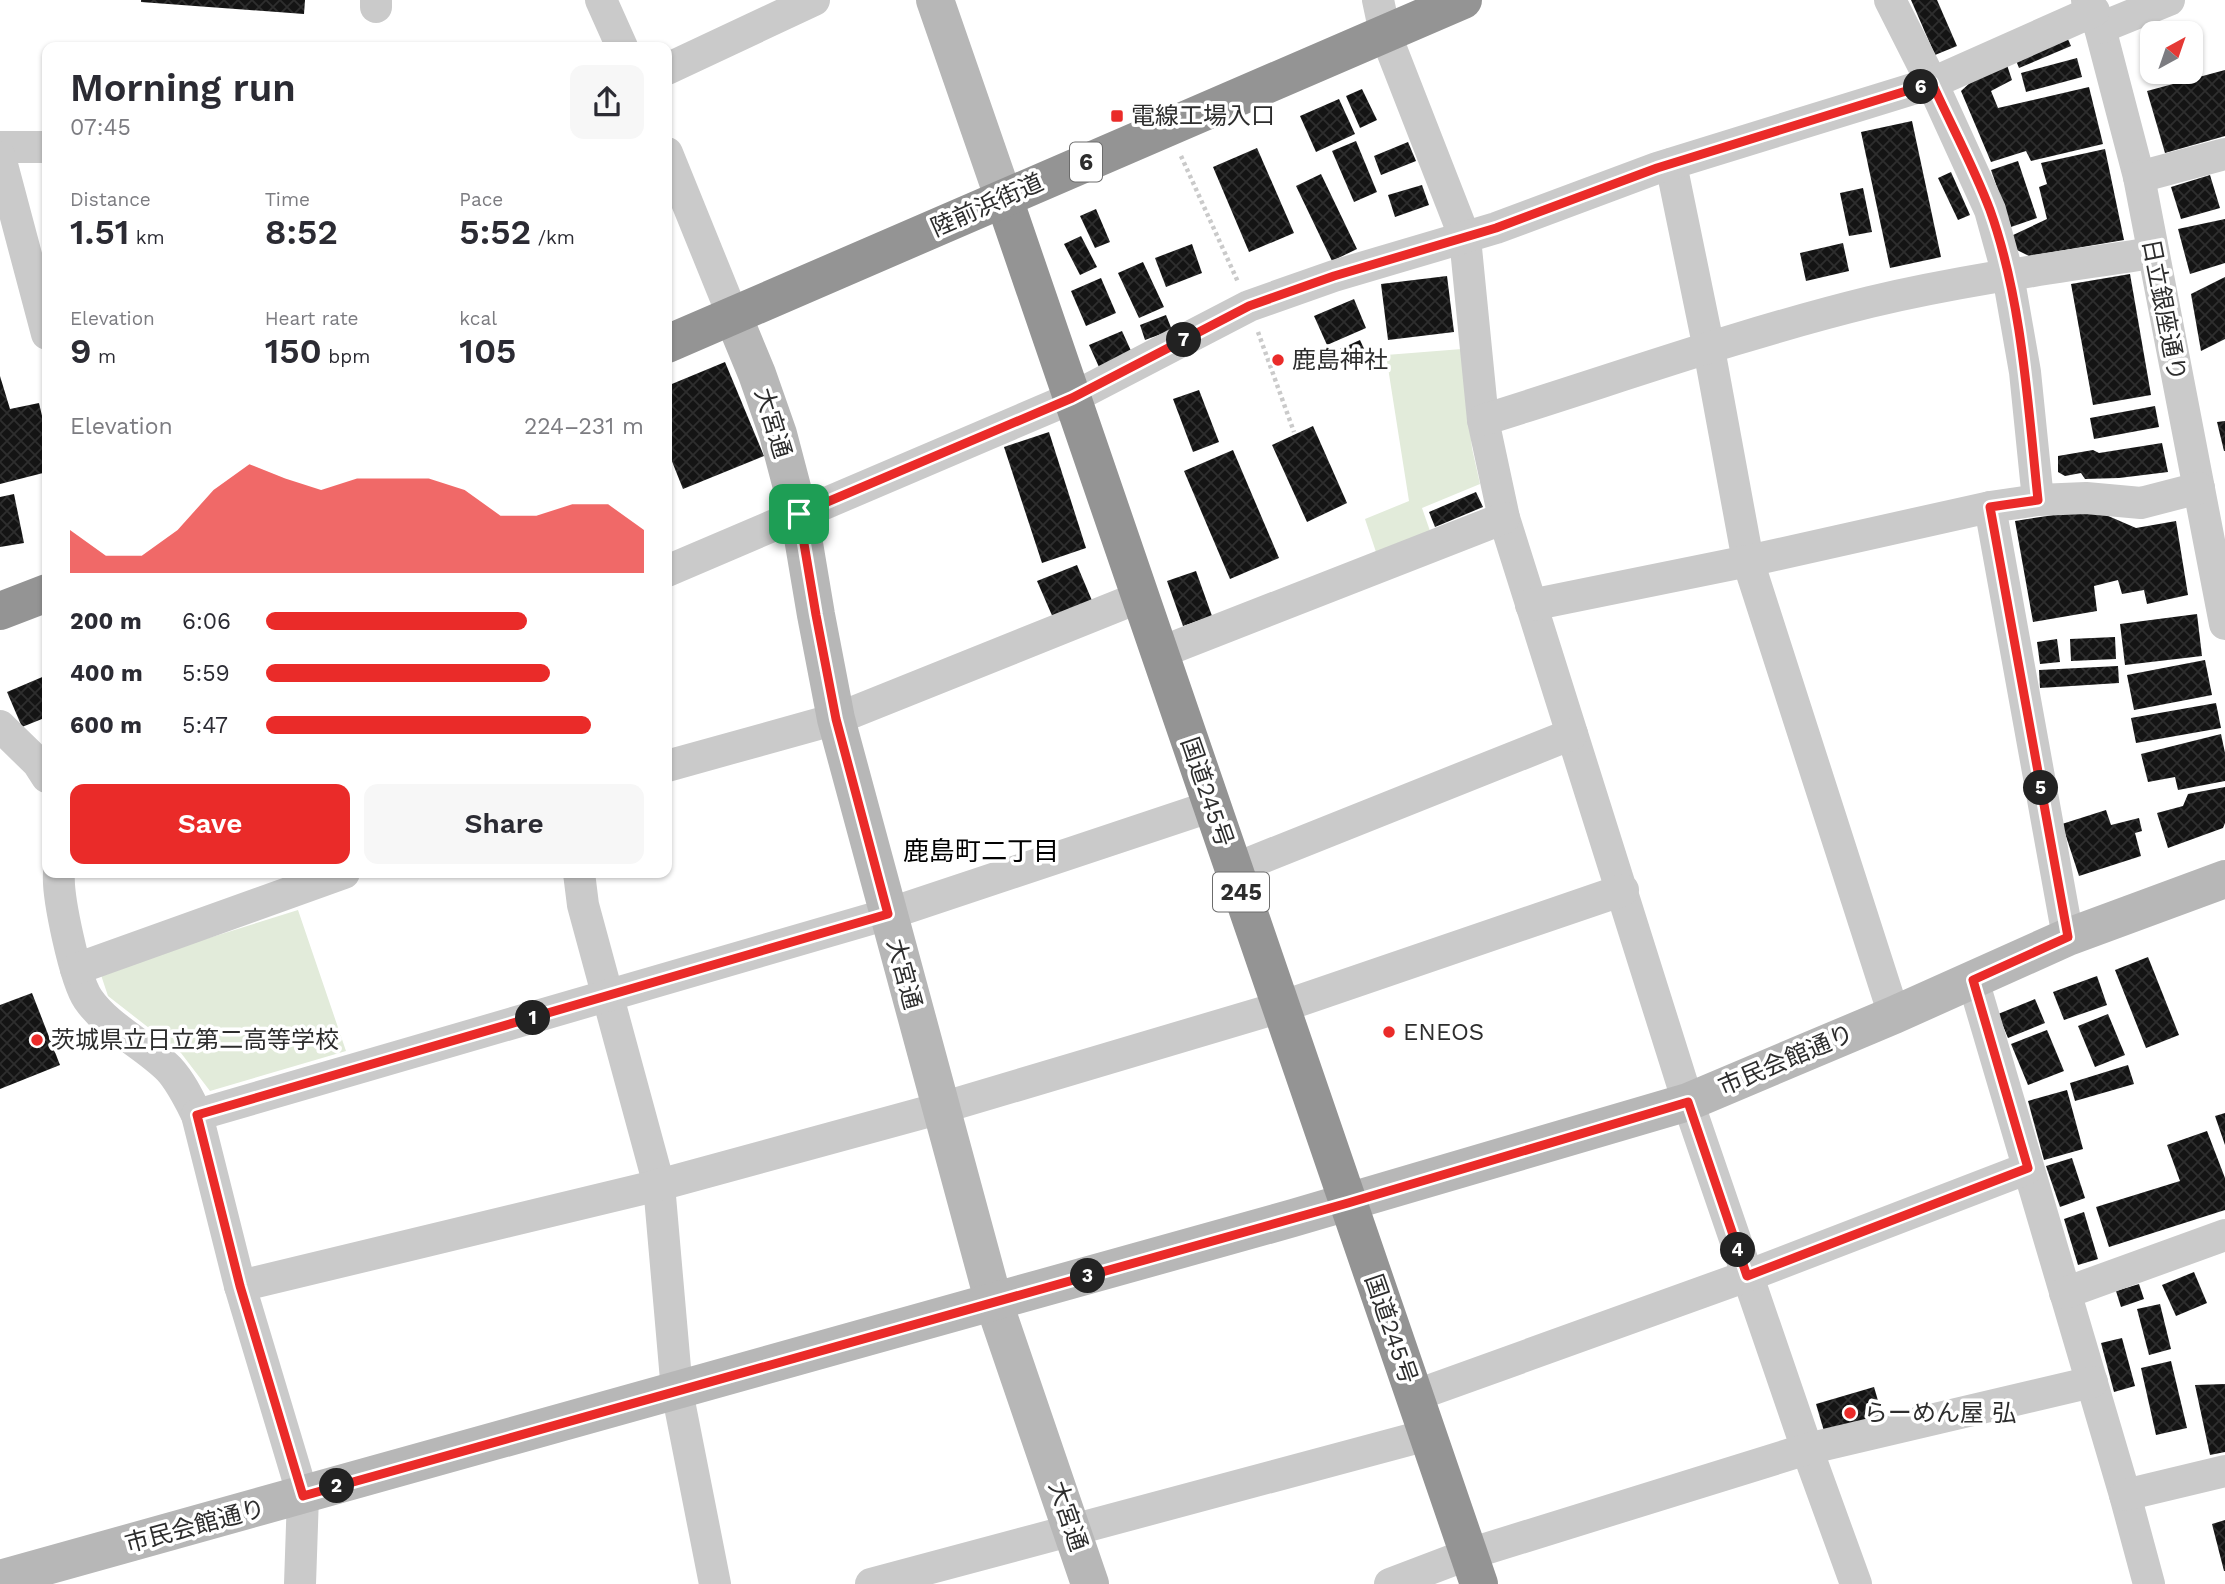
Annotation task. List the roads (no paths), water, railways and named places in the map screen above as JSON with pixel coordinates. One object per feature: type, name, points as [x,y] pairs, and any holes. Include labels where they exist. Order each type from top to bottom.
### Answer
[{"type":"highway","name":"陸前浜街道","points":[[672,342],[1168,126],[1382,17],[1463,0]]},
{"type":"highway","name":"国道245号","points":[[1004,199],[1474,1569]]},
{"type":"highway","points":[[0,611],[42,595]]},
{"type":"street","points":[[601,0],[620,42]]},
{"type":"street","points":[[672,67],[814,0]]},
{"type":"street","points":[[936,0],[1004,199]]},
{"type":"street","points":[[1890,0],[1932,83],[1990,211],[2008,275],[2025,372],[2038,500]]},
{"type":"street","points":[[672,568],[1072,398],[1249,306],[1334,276],[1465,238],[1671,164],[1932,83],[2094,13],[2169,0]]},
{"type":"street","name":"日立銀座通り","points":[[2094,13],[2139,177],[2153,253],[2209,498],[2225,624]]},
{"type":"street","points":[[1382,17],[1465,238],[1483,420],[1504,518],[1688,1102],[1856,1584]]},
{"type":"street","points":[[0,147],[42,147]]},
{"type":"street","points":[[2139,177],[2225,154]]},
{"type":"street","points":[[0,157],[42,308]]},
{"type":"street","points":[[1671,164],[1748,561],[1894,1015]]},
{"type":"street","points":[[672,165],[733,316]]},
{"type":"street","points":[[1483,420],[1709,349],[1871,302],[2008,275],[2153,253]]},
{"type":"street","name":"大宮通","points":[[733,316],[778,434],[799,514],[836,719],[994,1303],[1090,1584]]},
{"type":"street","points":[[1531,605],[1748,561],[1990,507],[2038,500],[2086,498],[2141,503],[2209,498]]},
{"type":"street","points":[[1990,507],[2068,937]]},
{"type":"street","points":[[1159,653],[1504,518]]},
{"type":"street","points":[[672,765],[836,719],[1140,597]]},
{"type":"street","points":[[0,726],[42,769]]},
{"type":"street","points":[[1234,869],[1572,734]]},
{"type":"street","points":[[197,1115],[888,914],[1212,806]]},
{"type":"street","points":[[60,878],[76,969],[87,998],[108,1020],[170,1070],[184,1089],[197,1115],[240,1286],[303,1496],[300,1584]]},
{"type":"street","points":[[76,969],[330,878]]},
{"type":"street","points":[[580,878],[583,905],[659,1185],[677,1391],[715,1584]]},
{"type":"street","name":"市民会館通り","points":[[0,1579],[1348,1203],[1688,1102],[1894,1015],[2068,937],[2225,879]]},
{"type":"street","points":[[240,1286],[659,1185],[941,1108],[1281,1007],[1623,890]]},
{"type":"street","points":[[1973,980],[2149,1584]]},
{"type":"street","points":[[1414,1396],[1747,1276],[2028,1168]]},
{"type":"street","points":[[2065,1293],[2225,1236]]},
{"type":"street","points":[[1390,1584],[1474,1569],[1807,1449],[2092,1381]]},
{"type":"street","points":[[870,1584],[1427,1435]]},
{"type":"street","points":[[2125,1495],[2225,1471]]},
{"type":"place","name":"電線工場入口","points":[[1117,116]]},
{"type":"place","name":"鹿島神社","points":[[1278,360]]},
{"type":"place","name":"ENEOS","points":[[1389,1032]]},
{"type":"place","name":"茨城県立日立第二高等学校","points":[[37,1040]]},
{"type":"place","name":"らーめん屋 弘","points":[[1850,1413]]},
{"type":"district","name":"鹿島町二丁目","points":[[981,851]]}]
